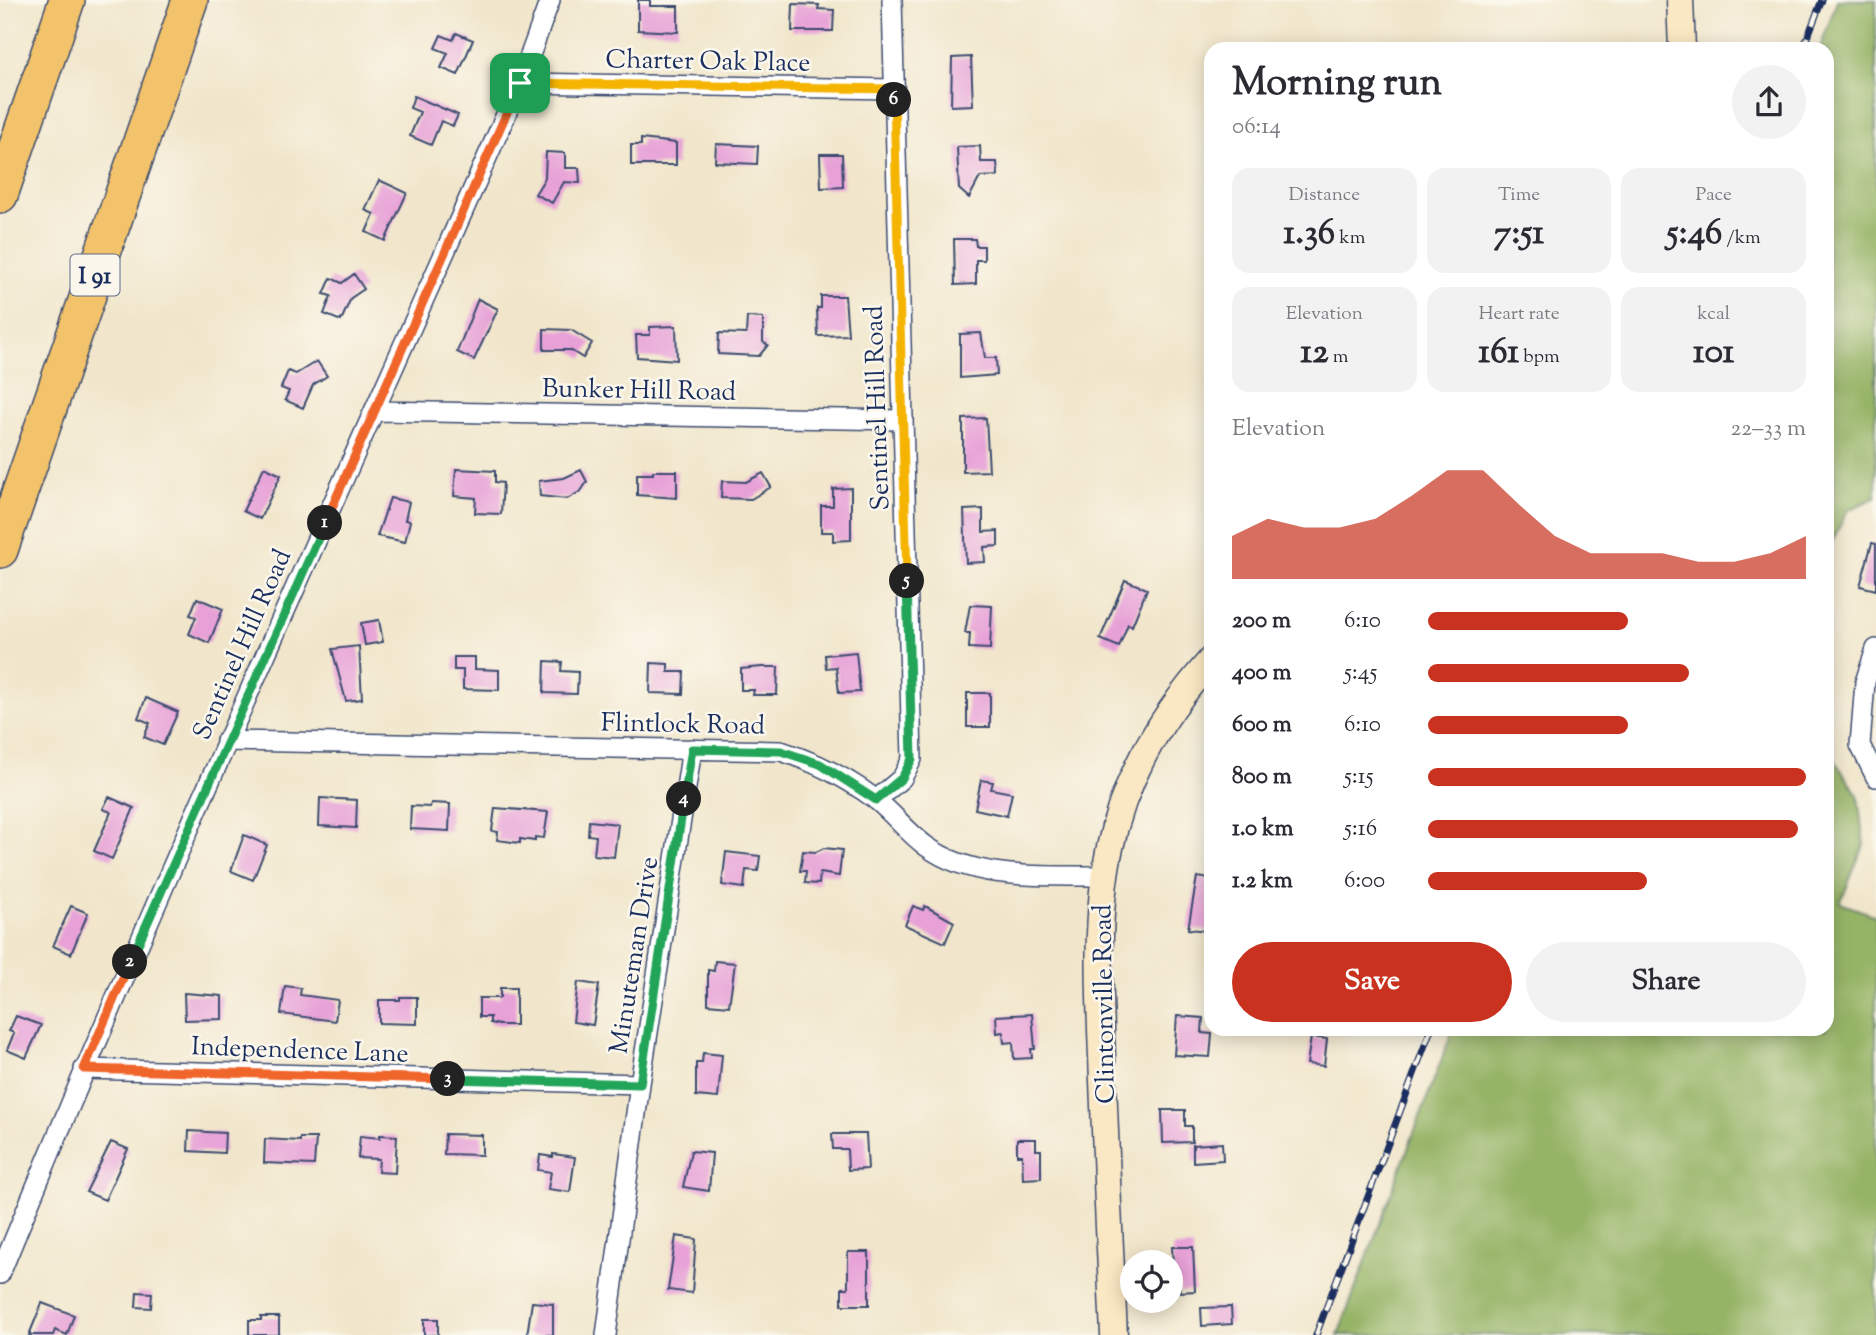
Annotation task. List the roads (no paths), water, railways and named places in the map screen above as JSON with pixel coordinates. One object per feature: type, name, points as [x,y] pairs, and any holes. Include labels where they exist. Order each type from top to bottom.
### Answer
[{"type":"highway","points":[[0,195],[67,0]]},
{"type":"highway","name":"I 91","points":[[0,550],[190,0]]},
{"type":"street","name":"Sentinel Hill Road","points":[[0,1274],[84,1069],[226,741],[520,83],[550,0]]},
{"type":"street","name":"Sentinel Hill Road","points":[[876,800],[902,778],[912,759],[892,0]]},
{"type":"street","points":[[1680,0],[1682,42]]},
{"type":"street","name":"Charter Oak Place","points":[[520,83],[894,89]]},
{"type":"street","name":"Bunker Hill Road","points":[[375,411],[902,420]]},
{"type":"street","points":[[1876,649],[1865,682],[1860,745],[1876,778]]},
{"type":"street","name":"Clintonville Road","points":[[1114,1335],[1098,973],[1103,876],[1126,792],[1146,751],[1177,702],[1204,669]]},
{"type":"street","name":"Flintlock Road","points":[[226,741],[781,751],[820,764],[876,800],[927,847],[971,867],[1021,875],[1103,876]]},
{"type":"street","name":"Minuteman Drive","points":[[606,1335],[640,1084],[692,749]]},
{"type":"street","name":"Independence Lane","points":[[84,1069],[640,1084]]},
{"type":"railway","points":[[1806,42],[1822,0]]},
{"type":"railway","points":[[1316,1335],[1428,1036]]}]
